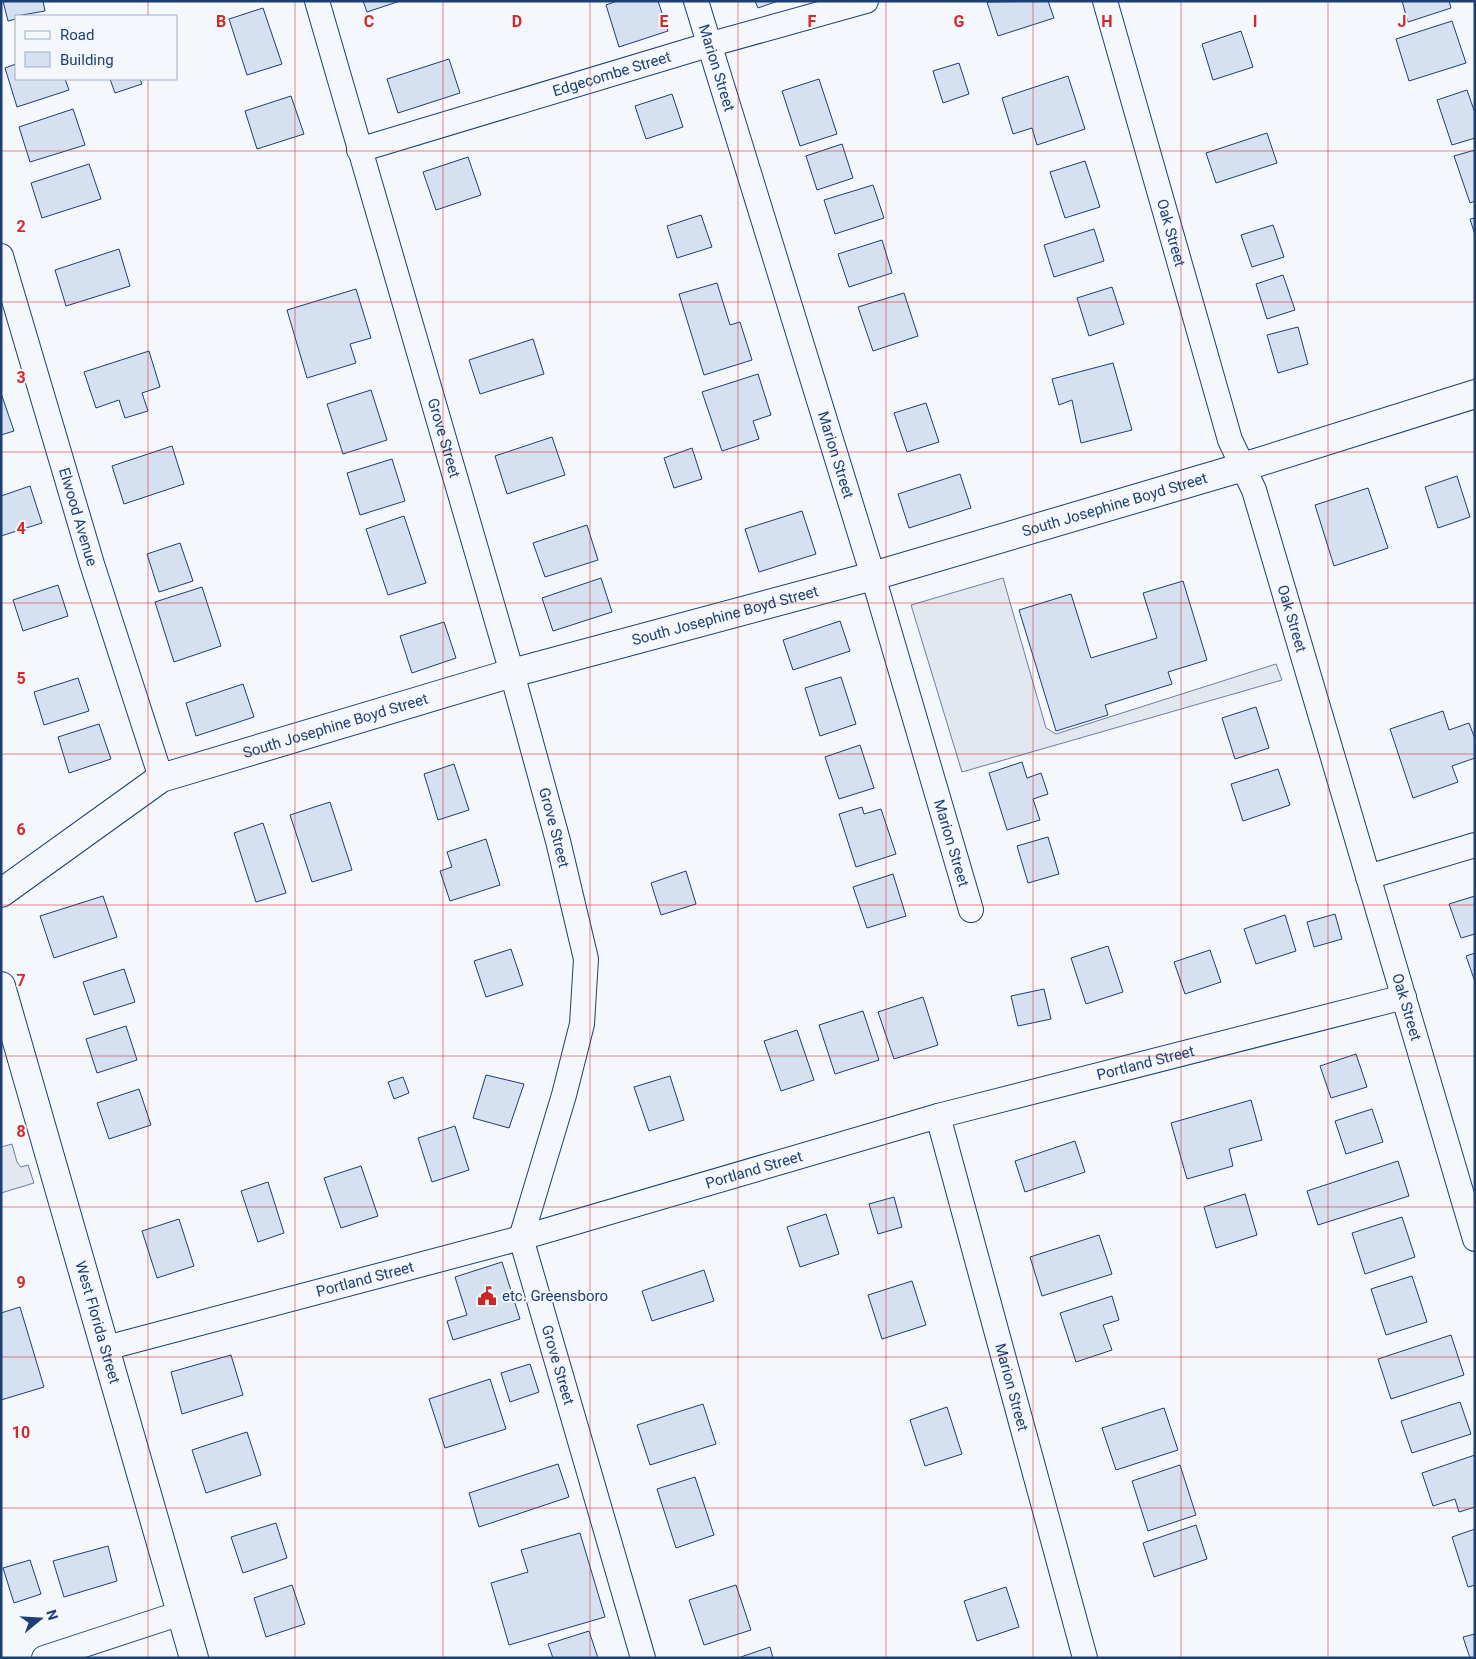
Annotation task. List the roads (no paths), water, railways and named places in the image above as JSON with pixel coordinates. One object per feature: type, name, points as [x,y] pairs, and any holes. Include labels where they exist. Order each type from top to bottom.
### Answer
[{"type":"main road","name":"South Josephine Boyd Street","points":[[1,893],[161,778],[512,673],[873,576],[1243,466],[1475,394]]},
{"type":"main road","name":"West Florida Street","points":[[1,986],[194,1658]]},
{"type":"street","name":"Grove Street","points":[[317,1],[512,673],[558,841],[586,959],[582,1024],[564,1095],[521,1238],[643,1658]]},
{"type":"street","name":"Marion Street","points":[[696,1],[873,576],[971,910]]},
{"type":"street","name":"Edgecombe Street","points":[[359,150],[708,45],[866,1]]},
{"type":"street","name":"Oak Street","points":[[1105,1],[1230,440],[1254,490],[1475,1239]]},
{"type":"street","name":"Elwood Avenue","points":[[1,256],[92,564],[161,778]]},
{"type":"street","points":[[1368,877],[1475,845]]},
{"type":"street","name":"Portland Street","points":[[106,1348],[521,1238],[938,1116],[1404,997]]},
{"type":"street","name":"Marion Street","points":[[938,1116],[1085,1658]]},
{"type":"street","points":[[44,1658],[181,1613]]},
{"type":"place","name":"etc. Greensboro","points":[[487,1296]]}]
